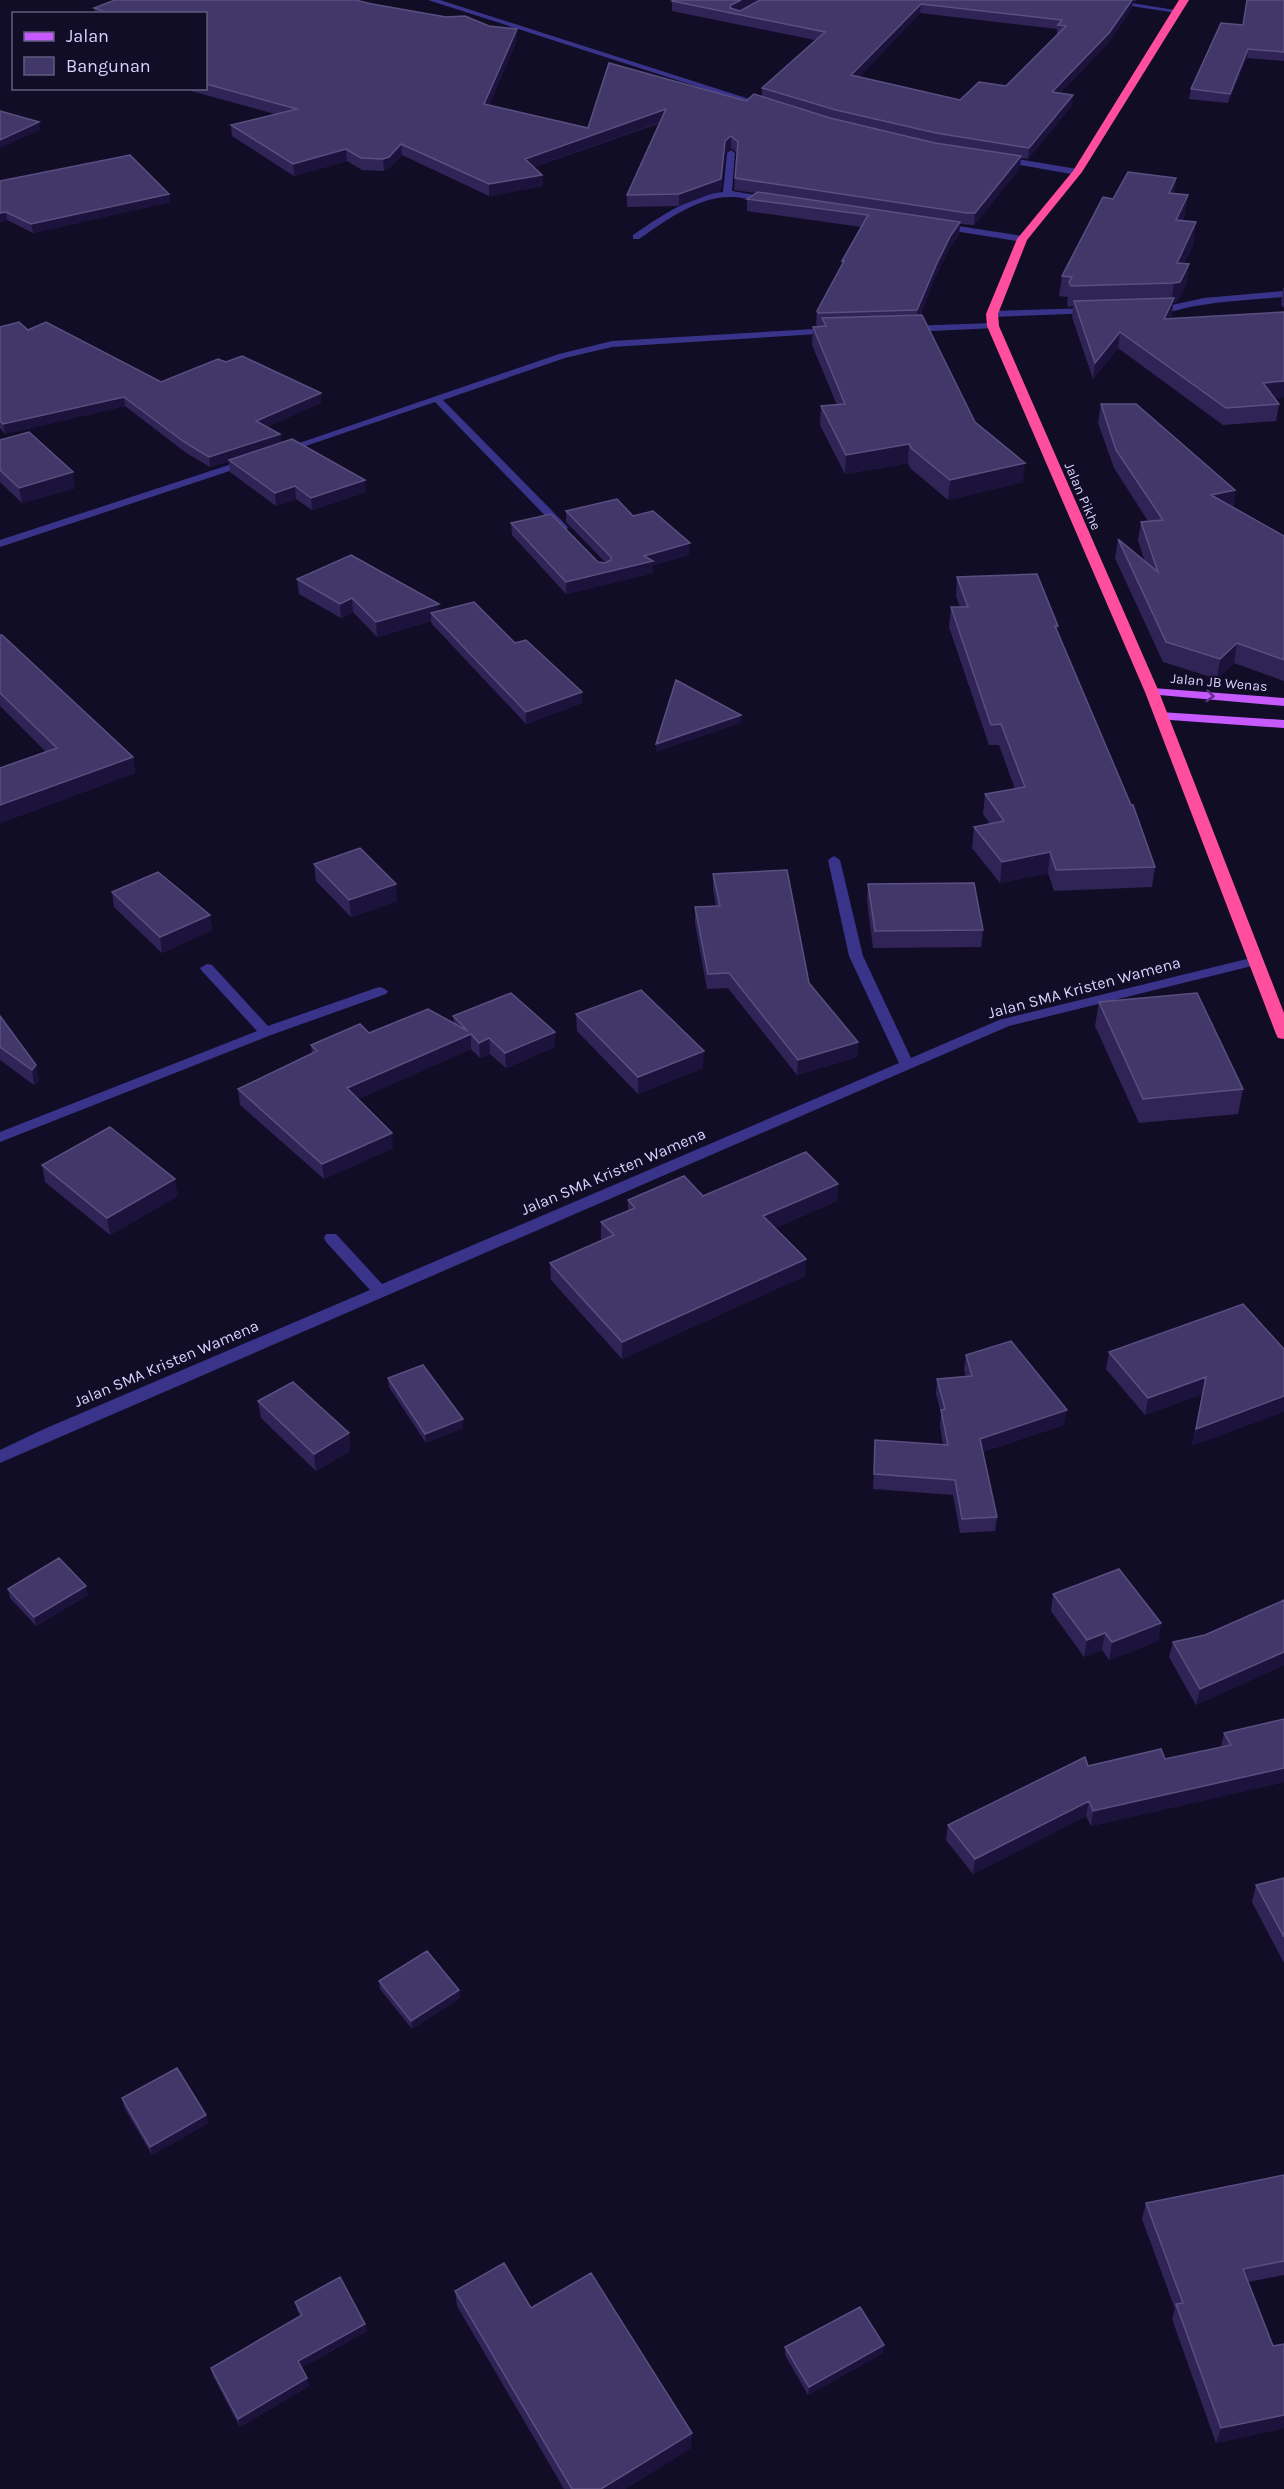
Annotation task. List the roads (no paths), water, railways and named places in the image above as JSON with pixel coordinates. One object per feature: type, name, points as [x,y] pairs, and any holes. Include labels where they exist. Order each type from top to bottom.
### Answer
[{"type":"highway","points":[[993,320],[1022,239],[1077,172],[1180,5]]},
{"type":"highway","name":"Jalan Pikhe","points":[[993,320],[1152,692],[1284,1034]]},
{"type":"main road","name":"Jalan JB Wenas","points":[[1152,692],[1284,702]]},
{"type":"main road","points":[[1160,716],[1284,724]]},
{"type":"street","points":[[432,0],[777,109]]},
{"type":"street","points":[[1096,0],[1180,5]]},
{"type":"street","points":[[727,194],[731,153]]},
{"type":"street","points":[[990,158],[1077,172]]},
{"type":"street","points":[[636,237],[694,203],[727,194],[774,201]]},
{"type":"street","points":[[928,225],[1022,239]]},
{"type":"street","points":[[1147,310],[1171,309],[1204,301],[1284,294]]},
{"type":"street","points":[[898,329],[1100,311]]},
{"type":"street","points":[[272,454],[562,356],[612,344],[839,331]]},
{"type":"street","points":[[437,399],[571,536]]},
{"type":"street","points":[[0,544],[261,457]]},
{"type":"street","points":[[834,860],[856,956],[907,1065]]},
{"type":"street","name":"Jalan SMA Kristen Wamena","points":[[0,1457],[50,1433],[379,1290],[1004,1023],[1255,961]]},
{"type":"street","points":[[207,968],[266,1032]]},
{"type":"street","points":[[0,1137],[266,1032],[381,991]]},
{"type":"street","points":[[331,1238],[379,1290]]}]
